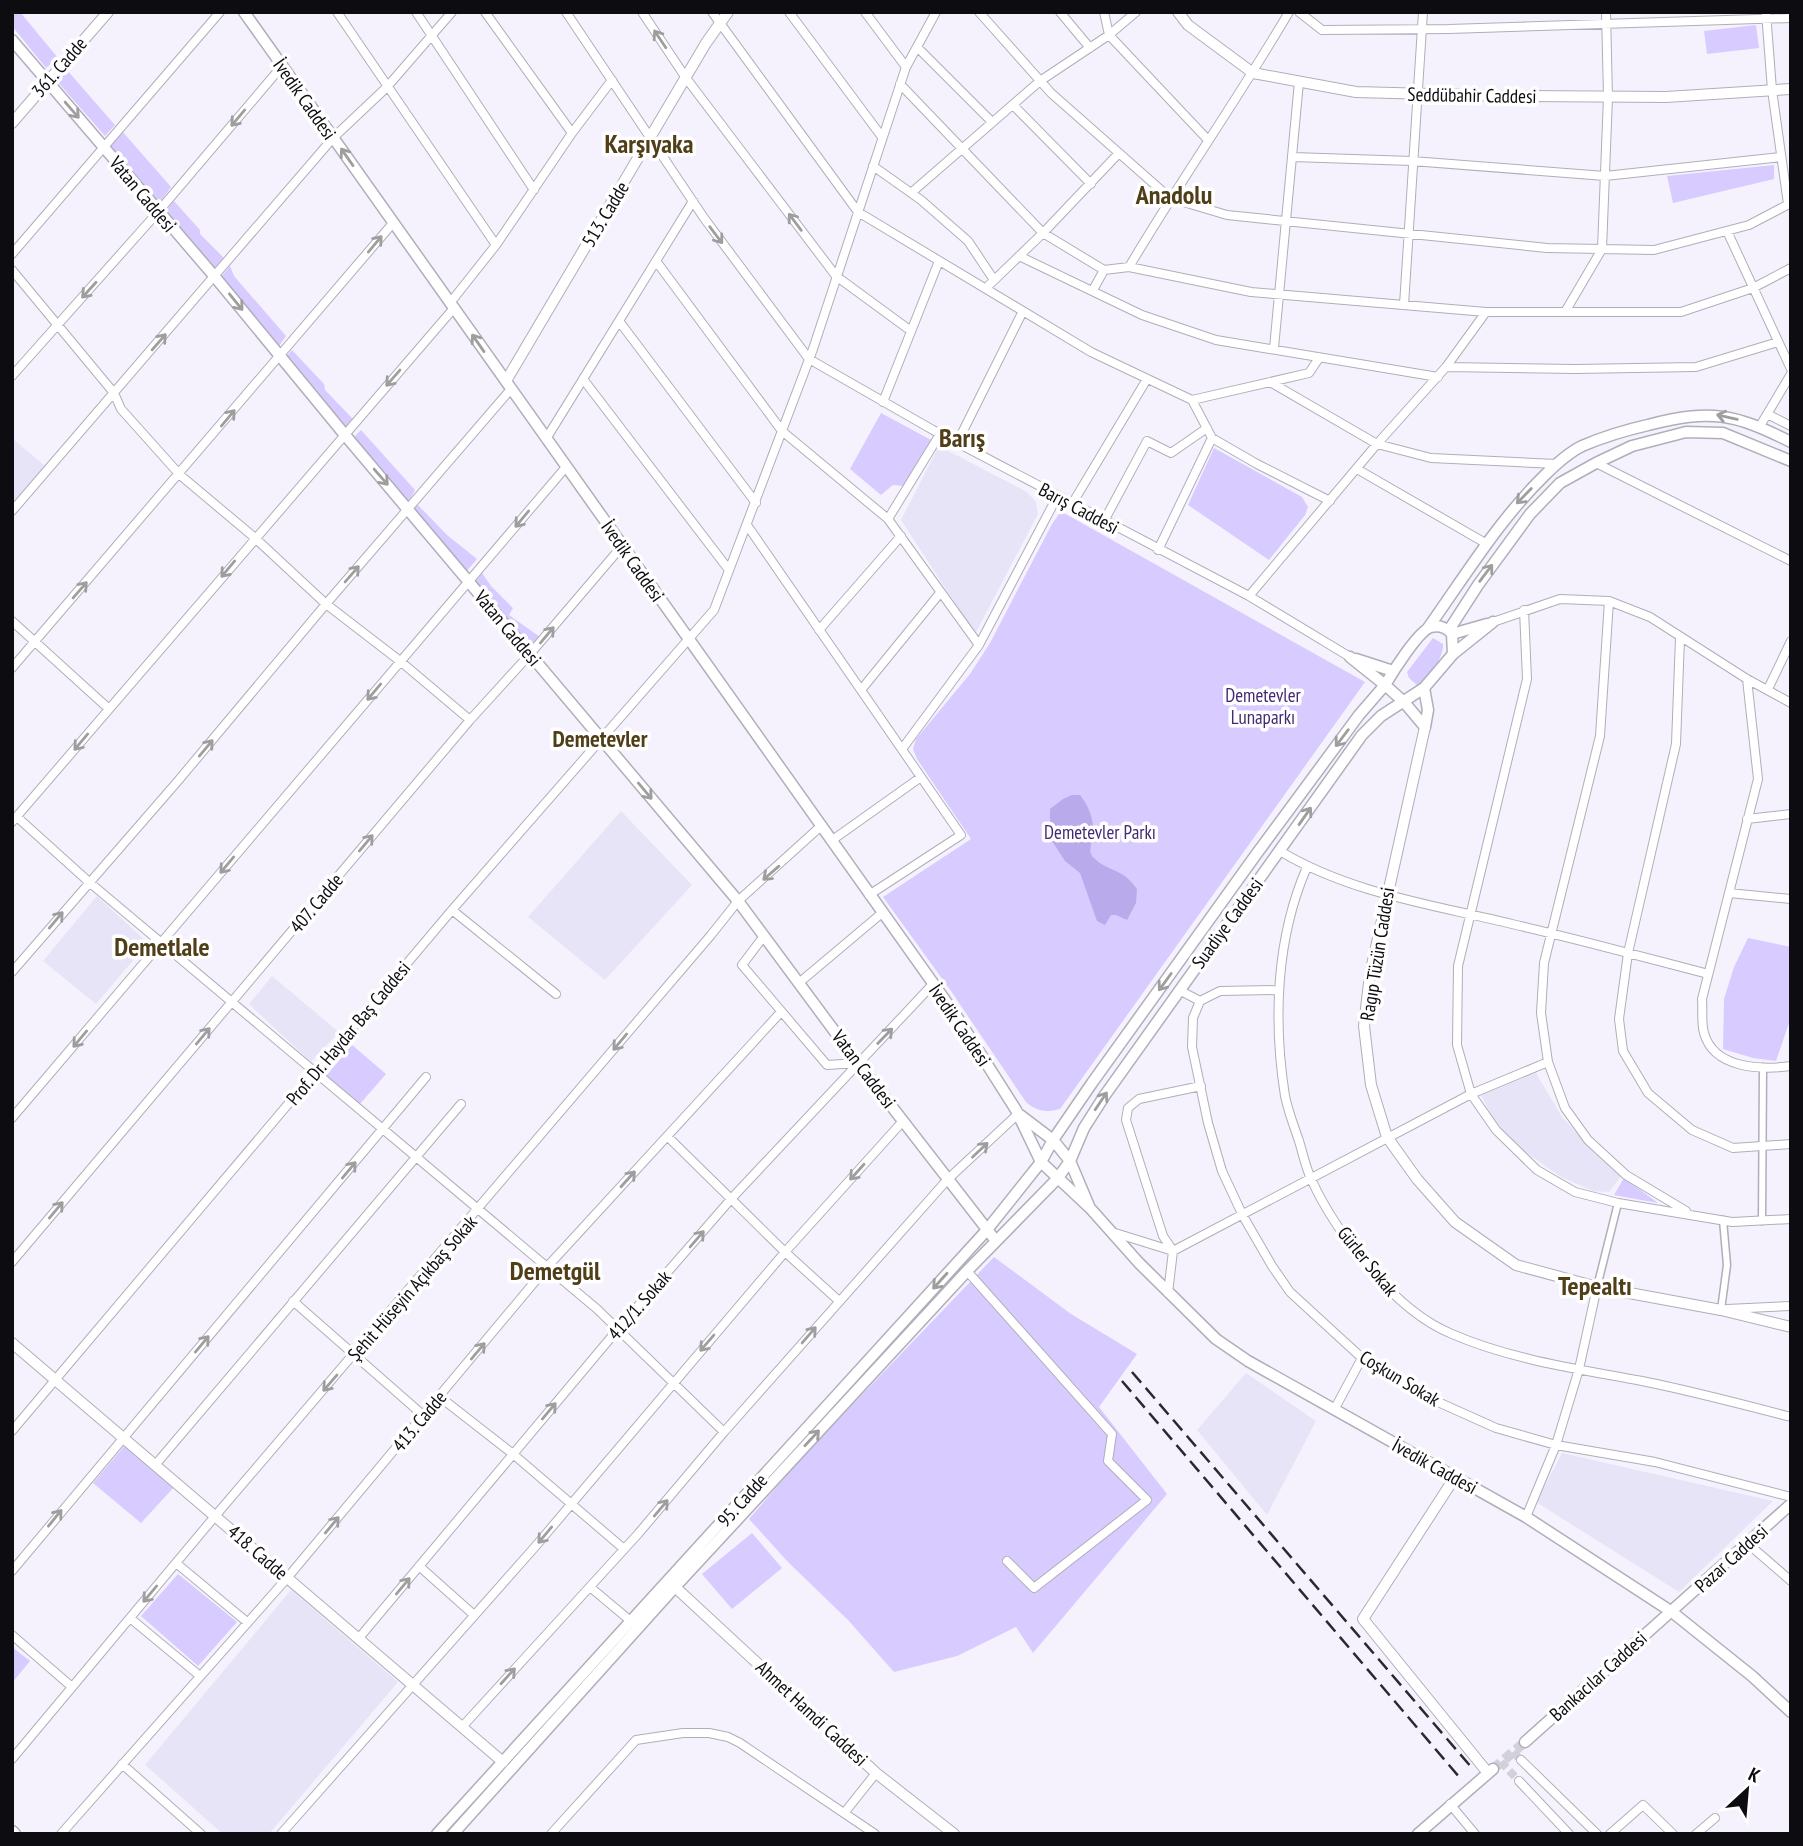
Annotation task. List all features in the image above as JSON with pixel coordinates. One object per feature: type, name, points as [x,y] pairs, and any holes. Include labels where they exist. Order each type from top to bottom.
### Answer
[{"type":"main road","name":"İvedik Caddesi","points":[[244,12],[974,1043],[1018,1114],[1041,1162],[1090,1209],[1168,1293],[1216,1339],[1235,1353],[1525,1517],[1672,1612],[1752,1676],[1791,1712]]},
{"type":"main road","name":"Vatan Caddesi","points":[[12,40],[215,277],[738,901],[947,1180],[996,1241]]},
{"type":"main road","name":"Suadiye Caddesi","points":[[1053,1140],[1359,715],[1428,628],[1518,502],[1557,464],[1580,447],[1626,430],[1681,416],[1719,415],[1760,426],[1791,442]]},
{"type":"main road","points":[[1453,654],[1451,632],[1478,585],[1530,514],[1560,483],[1632,446],[1686,432],[1723,433],[1791,461]]},
{"type":"main road","points":[[1428,628],[1434,626],[1451,632],[1493,622]]},
{"type":"main road","points":[[1453,654],[1493,622]]},
{"type":"main road","name":"Suadiye Caddesi","points":[[1070,1161],[1084,1128],[1179,990],[1362,735],[1381,716],[1424,688],[1453,654]]},
{"type":"main road","name":"Barış Caddesi","points":[[1350,657],[1394,671]]},
{"type":"main road","name":"Barış Caddesi","points":[[1350,657],[1385,685]]},
{"type":"main road","points":[[1385,685],[1425,727]]},
{"type":"main road","name":"Ragıp Tüzün Caddesi","points":[[1424,688],[1428,710],[1425,727]]},
{"type":"main road","name":"İvedik Caddesi","points":[[1018,1114],[1053,1140],[1070,1161],[1090,1209]]},
{"type":"main road","points":[[1041,1162],[1053,1140]]},
{"type":"main road","points":[[1057,1179],[1070,1161]]},
{"type":"main road","name":"95. Cadde","points":[[437,1834],[507,1766],[672,1584],[986,1231],[1041,1162]]},
{"type":"main road","name":"95. Cadde","points":[[672,1584],[1057,1179]]},
{"type":"main road","name":"Pazar Caddesi","points":[[1672,1612],[1746,1542],[1791,1504]]},
{"type":"main road","name":"Bankacılar Caddesi","points":[[1525,1742],[1672,1612]]},
{"type":"main road","name":"95. Cadde","points":[[453,1834],[507,1766]]},
{"type":"main road","points":[[1418,1834],[1490,1771]]},
{"type":"street","name":"361. Cadde","points":[[12,123],[107,12]]},
{"type":"street","points":[[12,254],[220,12]]},
{"type":"street","points":[[337,12],[496,245]]},
{"type":"street","points":[[416,12],[534,190]]},
{"type":"street","points":[[12,511],[333,138],[387,87],[452,12]]},
{"type":"street","points":[[485,12],[572,133]]},
{"type":"street","points":[[566,12],[693,201],[809,359]]},
{"type":"street","points":[[642,12],[686,78],[836,276],[911,331]]},
{"type":"street","points":[[712,12],[858,212],[1091,352],[1192,400],[1212,438],[1330,501]]},
{"type":"street","name":"513. Cadde","points":[[508,385],[650,138],[728,12]]},
{"type":"street","points":[[789,12],[882,137]]},
{"type":"street","points":[[865,12],[906,67]]},
{"type":"street","name":"Prof. Dr. Haydar Baş Caddesi","points":[[12,1430],[452,910],[714,610],[809,359],[906,67],[936,12]]},
{"type":"street","points":[[979,12],[1040,81],[1170,198],[1227,215],[1547,248],[1654,250],[1749,225],[1789,203],[1772,90],[1767,16]]},
{"type":"street","points":[[1060,12],[1090,48]]},
{"type":"street","points":[[1104,12],[1110,35],[1208,140]]},
{"type":"street","points":[[911,193],[1040,81],[1110,35],[1136,12]]},
{"type":"street","name":"Seddübahir Caddesi","points":[[1178,12],[1188,25],[1253,74],[1356,92],[1667,97],[1791,89]]},
{"type":"street","points":[[1129,267],[1170,198],[1253,74],[1289,12]]},
{"type":"street","points":[[1299,12],[1322,30],[1606,25],[1767,16],[1791,18]]},
{"type":"street","points":[[1404,305],[1423,12]]},
{"type":"street","points":[[1565,312],[1602,249],[1608,97],[1606,12]]},
{"type":"street","points":[[917,47],[991,121]]},
{"type":"street","points":[[12,376],[158,212],[282,66]]},
{"type":"street","points":[[612,79],[452,305],[345,435],[15,820],[547,1267],[618,1329],[724,1432]]},
{"type":"street","points":[[1274,348],[1299,82]]},
{"type":"street","points":[[900,84],[1043,233],[1104,270],[1129,267],[1251,292],[1486,312],[1681,312],[1753,288],[1791,268]]},
{"type":"street","points":[[1013,105],[1091,184]]},
{"type":"street","points":[[986,289],[1119,153]]},
{"type":"street","points":[[1293,157],[1412,161],[1605,176],[1781,157]]},
{"type":"street","points":[[873,166],[911,193],[968,241],[994,280]]},
{"type":"street","points":[[546,439],[693,201]]},
{"type":"street","points":[[12,668],[393,223]]},
{"type":"street","points":[[1727,230],[1791,371],[1760,426]]},
{"type":"street","points":[[1019,257],[1142,315],[1216,340],[1438,377]]},
{"type":"street","points":[[656,261],[782,431],[888,519],[979,645]]},
{"type":"street","points":[[883,402],[939,261]]},
{"type":"street","points":[[12,270],[114,393],[121,409],[180,474],[326,604],[470,720]]},
{"type":"street","points":[[1093,290],[1104,270]]},
{"type":"street","points":[[957,443],[1023,311]]},
{"type":"street","points":[[1249,596],[1377,444],[1438,377],[1486,312]]},
{"type":"street","points":[[619,321],[756,503]]},
{"type":"street","points":[[1446,367],[1696,367],[1778,342]]},
{"type":"street","points":[[1192,400],[1309,373],[1319,358]]},
{"type":"street","name":"Barış Caddesi","points":[[809,359],[940,434],[1249,596],[1350,657]]},
{"type":"street","points":[[583,379],[729,570]]},
{"type":"street","points":[[1072,504],[1147,379]]},
{"type":"street","points":[[1270,382],[1377,444],[1431,458],[1557,464]]},
{"type":"street","points":[[12,972],[408,509],[508,385]]},
{"type":"street","points":[[1767,414],[1791,426]]},
{"type":"street","points":[[1104,521],[1147,441],[1171,453],[1207,428]]},
{"type":"street","points":[[888,519],[940,434]]},
{"type":"street","points":[[1158,550],[1212,438]]},
{"type":"street","points":[[1596,463],[1791,561]]},
{"type":"street","points":[[12,1118],[566,467]]},
{"type":"street","points":[[1357,469],[1487,544]]},
{"type":"street","points":[[901,749],[979,645],[1057,497]]},
{"type":"street","points":[[747,525],[961,835],[869,895]]},
{"type":"street","points":[[819,629],[901,536]]},
{"type":"street","name":"407. Cadde","points":[[12,1262],[470,720],[622,546]]},
{"type":"street","points":[[861,691],[940,593]]},
{"type":"street","points":[[1493,622],[1560,599],[1609,601],[1650,617],[1747,679],[1791,703]]},
{"type":"street","points":[[1609,601],[1600,736],[1544,963],[1541,1013],[1548,1062],[1565,1108],[1588,1140],[1626,1175],[1691,1214]]},
{"type":"street","points":[[1524,610],[1527,678],[1458,966],[1457,1045],[1471,1094],[1496,1130],[1536,1170],[1575,1192],[1618,1203],[1723,1220],[1791,1219]]},
{"type":"street","points":[[12,621],[109,709]]},
{"type":"street","points":[[1680,638],[1676,744],[1628,953],[1619,1019],[1623,1051],[1648,1093],[1692,1130],[1733,1148],[1791,1144]]},
{"type":"street","points":[[1768,689],[1791,640]]},
{"type":"street","points":[[1747,679],[1758,779],[1702,999],[1704,1034],[1716,1053],[1738,1064],[1763,1068],[1791,1066]]},
{"type":"street","name":"Ragıp Tüzün Caddesi","points":[[1425,727],[1386,894],[1370,974],[1364,1026],[1371,1085],[1387,1137],[1416,1179],[1455,1222],[1516,1265],[1597,1287],[1721,1310],[1791,1327]]},
{"type":"street","points":[[831,841],[921,777]]},
{"type":"street","points":[[1747,819],[1791,814]]},
{"type":"street","name":"Şehit Hüseyin Açıkbaş Sokak","points":[[12,1759],[738,901],[821,826]]},
{"type":"street","points":[[1280,851],[1307,867],[1386,894],[1552,933],[1708,974]]},
{"type":"street","name":"Gürler Sokak","points":[[1307,867],[1297,890],[1286,935],[1279,990],[1279,1030],[1285,1098],[1311,1180],[1352,1247],[1379,1280],[1412,1311],[1451,1334],[1542,1362],[1692,1391],[1791,1417]]},
{"type":"street","points":[[1729,893],[1791,899]]},
{"type":"street","points":[[452,910],[556,995]]},
{"type":"street","points":[[800,982],[882,912]]},
{"type":"street","points":[[764,936],[741,965],[827,1065],[859,1063]]},
{"type":"street","name":"412/1. Sokak","points":[[359,1638],[618,1329],[732,1199],[933,985]]},
{"type":"street","points":[[1179,990],[1200,1001],[1220,990],[1279,990]]},
{"type":"street","name":"Coşkun Sokak","points":[[1200,1001],[1193,1018],[1192,1047],[1208,1124],[1222,1171],[1243,1216],[1290,1292],[1362,1358],[1450,1407],[1496,1428],[1556,1445],[1654,1462],[1791,1497]]},
{"type":"street","name":"413. Cadde","points":[[61,1834],[288,1577],[547,1267],[781,1012]]},
{"type":"street","points":[[1111,1232],[1173,1251],[1471,1094],[1548,1062]]},
{"type":"street","points":[[1762,1221],[1763,1068]]},
{"type":"street","points":[[12,1571],[426,1077]]},
{"type":"street","points":[[1168,1293],[1173,1251],[1163,1236],[1126,1120],[1128,1108],[1139,1099],[1201,1086]]},
{"type":"street","points":[[156,1464],[461,1104]]},
{"type":"street","points":[[463,1727],[624,1549],[947,1180],[1018,1114]]},
{"type":"street","points":[[281,1834],[572,1503],[785,1252],[903,1121]]},
{"type":"street","points":[[667,1136],[839,1301]]},
{"type":"street","points":[[1525,1517],[1556,1445],[1579,1369],[1618,1203]]},
{"type":"street","points":[[1723,1220],[1727,1265],[1721,1310],[1791,1306]]},
{"type":"street","points":[[967,1271],[1112,1434],[1108,1461],[1147,1500],[1034,1588],[1007,1561]]},
{"type":"street","points":[[293,1301],[424,1416]]},
{"type":"street","name":"418. Cadde","points":[[12,1343],[507,1766]]},
{"type":"street","points":[[1334,1410],[1362,1358]]},
{"type":"street","points":[[440,1397],[513,1454],[624,1549]]},
{"type":"street","points":[[1455,1477],[1363,1619],[1490,1771]]},
{"type":"street","points":[[1746,1542],[1791,1578]]},
{"type":"street","points":[[176,1563],[247,1622]]},
{"type":"street","points":[[419,1566],[474,1615]]},
{"type":"street","name":"Ahmet Hamdi Caddesi","points":[[672,1584],[876,1773],[954,1834]]},
{"type":"street","points":[[590,1587],[635,1625]]},
{"type":"street","points":[[130,1618],[200,1676]]},
{"type":"street","points":[[12,1634],[72,1687]]},
{"type":"street","points":[[551,1834],[631,1744],[643,1738],[683,1733],[709,1733],[728,1737],[875,1834]]},
{"type":"street","points":[[1521,1760],[1597,1834]]},
{"type":"street","points":[[122,1764],[201,1834]]},
{"type":"street","points":[[845,1812],[876,1773]]},
{"type":"street","points":[[1519,1781],[1569,1834]]},
{"type":"street","points":[[1450,1804],[1475,1834]]},
{"type":"street","points":[[1610,1834],[1643,1805],[1673,1834]]},
{"type":"street","points":[[1696,1834],[1715,1818]]},
{"type":"shaded area","points":[[12,438],[45,466],[12,503]]},
{"type":"shaded area","points":[[939,446],[1027,492],[1036,502],[1038,514],[975,634],[901,520]]},
{"type":"shaded area","points":[[1072,795],[1080,795],[1090,812],[1094,830],[1090,851],[1093,857],[1126,877],[1137,889],[1136,903],[1127,920],[1111,915],[1105,925],[1097,921],[1080,873],[1065,861],[1050,838],[1050,809]]},
{"type":"shaded area","points":[[621,811],[692,885],[605,980],[528,917]]},
{"type":"shaded area","points":[[97,896],[148,943],[96,1004],[43,961]]},
{"type":"shaded area","points":[[272,976],[339,1032],[311,1062],[249,1004]]},
{"type":"shaded area","points":[[1536,1073],[1562,1117],[1599,1157],[1621,1176],[1609,1192],[1593,1191],[1561,1177],[1524,1151],[1494,1121],[1481,1095]]},
{"type":"shaded area","points":[[1246,1373],[1316,1421],[1267,1515],[1197,1430]]},
{"type":"shaded area","points":[[1562,1453],[1773,1501],[1679,1592],[1536,1502]]},
{"type":"shaded area","points":[[291,1590],[398,1682],[269,1834],[223,1834],[145,1765]]},
{"type":"green space","points":[[12,12],[20,12],[58,58],[46,68],[12,26]]},
{"type":"green space","points":[[1756,25],[1759,48],[1707,54],[1704,31]]},
{"type":"green space","points":[[66,69],[115,125],[105,136],[56,80]]},
{"type":"green space","points":[[122,131],[171,187],[158,205],[109,145]]},
{"type":"green space","points":[[1774,165],[1774,179],[1673,203],[1667,176]]},
{"type":"green space","points":[[174,201],[200,230],[200,234],[224,258],[213,270],[165,212]]},
{"type":"green space","points":[[230,266],[234,276],[286,336],[279,346],[221,277]]},
{"type":"green space","points":[[292,350],[353,419],[344,430],[287,356]]},
{"type":"green space","points":[[881,413],[931,440],[903,486],[893,485],[881,495],[850,469]]},
{"type":"green space","points":[[361,430],[415,490],[408,503],[352,439]]},
{"type":"green space","points":[[1214,448],[1302,497],[1308,507],[1305,515],[1269,560],[1188,505]]},
{"type":"green space","points":[[416,503],[447,535],[477,559],[465,573],[413,509]]},
{"type":"green space","name":"Demetevler Parkı","points":[[1062,512],[1365,682],[1060,1109],[1046,1111],[1026,1102],[883,897],[971,839],[913,749],[916,739],[970,674],[990,643],[1052,524]]},
{"type":"green space","points":[[482,573],[513,608],[509,615],[540,637],[531,648],[473,584]]},
{"type":"green space","points":[[1433,638],[1443,644],[1441,655],[1431,673],[1417,685],[1407,672]]},
{"type":"green space","points":[[1748,938],[1791,947],[1791,1017],[1776,1061],[1753,1058],[1723,1049],[1724,999],[1734,967]]},
{"type":"green space","points":[[352,1045],[386,1074],[359,1105],[326,1076]]},
{"type":"green space","points":[[1624,1178],[1658,1203],[1614,1195]]},
{"type":"green space","points":[[994,1257],[1071,1314],[1137,1354],[1099,1407],[1167,1494],[1033,1653],[1016,1627],[957,1656],[894,1672],[848,1620],[787,1561],[749,1519],[806,1453]]},
{"type":"green space","points":[[126,1444],[175,1486],[141,1523],[93,1483]]},
{"type":"green space","points":[[752,1533],[782,1568],[732,1609],[702,1574]]},
{"type":"green space","points":[[178,1574],[237,1622],[198,1666],[141,1616]]},
{"type":"green space","points":[[12,1647],[30,1661],[12,1683]]},
{"type":"tunnel","points":[[1493,1769],[1525,1742]]},
{"type":"tunnel","points":[[1513,1752],[1521,1760]]},
{"type":"tunnel","points":[[1501,1762],[1519,1781]]},
{"type":"railway","points":[[1132,1372],[1472,1768]]},
{"type":"railway","points":[[1122,1381],[1460,1778]]},
{"type":"district","name":"Karşıyaka","points":[[649,144]]},
{"type":"district","name":"Anadolu","points":[[1174,195]]},
{"type":"district","name":"Barış","points":[[962,438]]},
{"type":"district","name":"Demetevler","points":[[600,739]]},
{"type":"district","name":"Demetlale","points":[[162,947]]},
{"type":"district","name":"Demetgül","points":[[555,1271]]},
{"type":"district","name":"Tepealtı","points":[[1595,1286]]},
{"type":"park label","name":"Demetevler Lunaparkı","points":[[1263,706]]}]
